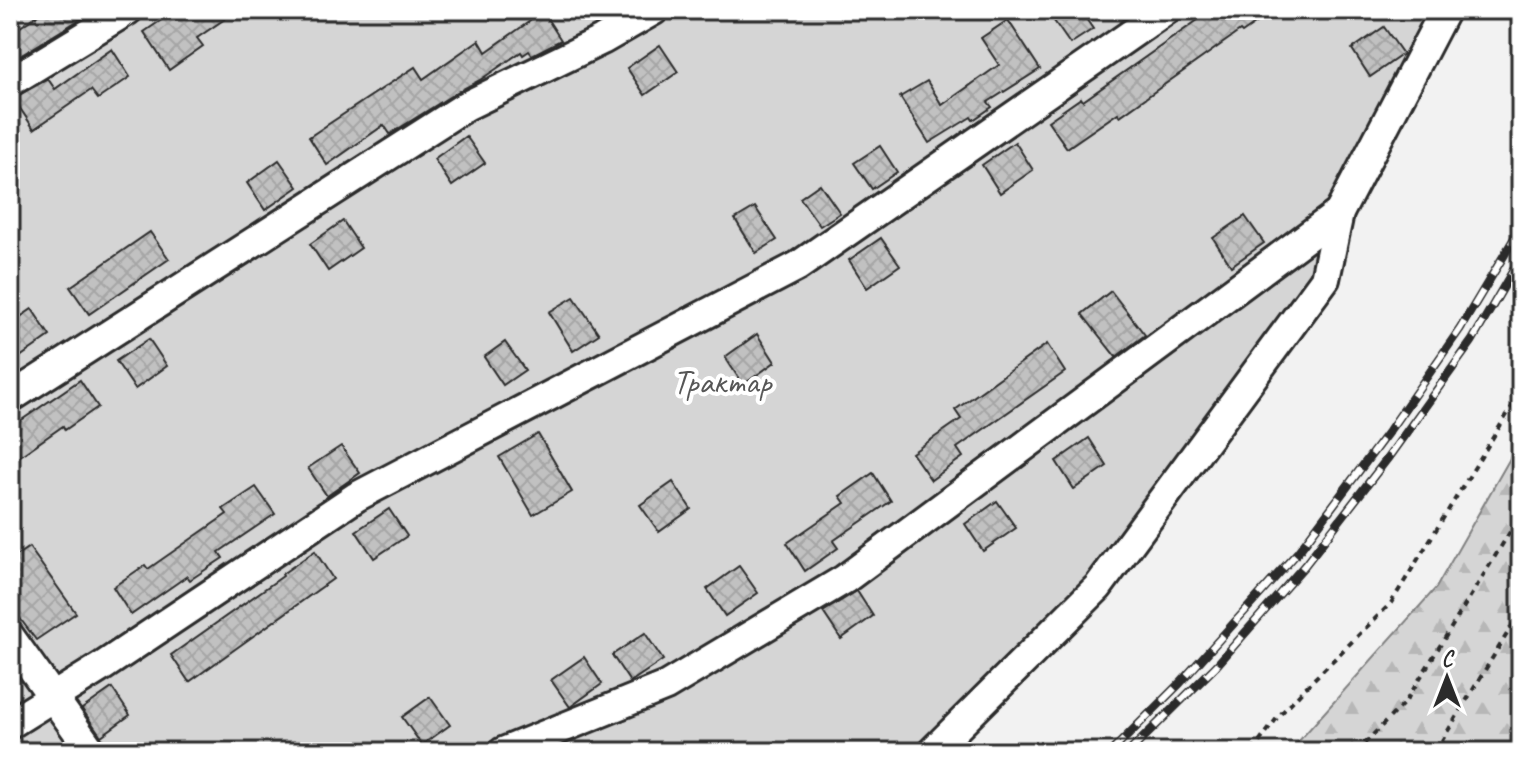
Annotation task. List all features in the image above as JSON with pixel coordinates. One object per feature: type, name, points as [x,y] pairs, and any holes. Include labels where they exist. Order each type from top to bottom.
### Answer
[{"type":"street","points":[[10,82],[128,10]]},
{"type":"street","points":[[10,398],[466,106],[602,40],[654,10]]},
{"type":"street","points":[[10,724],[356,497],[798,266],[1166,10]]},
{"type":"street","points":[[932,752],[1098,587],[1325,279],[1339,213],[1445,10]]},
{"type":"street","points":[[503,752],[666,686],[845,579],[1339,213]]},
{"type":"street","points":[[10,637],[92,752]]},
{"type":"path","points":[[1252,752],[1302,691],[1391,603],[1521,392]]},
{"type":"path","points":[[1356,752],[1406,701],[1521,514]]},
{"type":"path","points":[[1435,752],[1521,611]]},
{"type":"green space","name":"Трактар","points":[[10,10],[1434,10],[1316,275],[1091,581],[918,752],[10,752]]},
{"type":"green space","points":[[1521,439],[1521,752],[1289,752],[1436,588]]},
{"type":"building","points":[[45,10],[95,10],[10,62],[10,34]]},
{"type":"building","points":[[176,10],[238,10],[197,38],[203,46],[169,70],[144,32]]},
{"type":"building","points":[[1064,10],[1080,10],[1093,29],[1070,44],[1052,18]]},
{"type":"building","points":[[1212,10],[1275,10],[1242,33],[1240,31],[1120,116],[1118,113],[1067,148],[1048,121],[1081,98],[1083,101]]},
{"type":"building","points":[[543,12],[561,40],[532,55],[529,51],[523,55],[521,52],[390,134],[384,125],[327,165],[309,137],[415,67],[423,79],[479,40],[486,52]]},
{"type":"building","points":[[1008,20],[1040,69],[988,102],[992,107],[973,120],[971,117],[929,143],[900,97],[927,81],[942,105],[999,65],[981,38]]},
{"type":"building","points":[[1384,27],[1403,54],[1370,77],[1352,49]]},
{"type":"building","points":[[660,45],[678,72],[645,95],[627,68]]},
{"type":"building","points":[[112,49],[130,77],[98,99],[91,90],[34,129],[13,98],[48,79],[55,89]]},
{"type":"building","points":[[466,136],[485,163],[452,186],[434,159]]},
{"type":"building","points":[[1015,142],[1033,170],[1000,193],[982,165]]},
{"type":"building","points":[[880,146],[897,172],[872,189],[854,163]]},
{"type":"building","points":[[279,160],[298,187],[265,210],[247,183]]},
{"type":"building","points":[[820,184],[840,213],[820,226],[800,198]]},
{"type":"building","points":[[755,207],[777,240],[756,253],[735,219]]},
{"type":"building","points":[[1245,216],[1264,243],[1231,266],[1213,238]]},
{"type":"building","points":[[343,221],[361,248],[328,271],[310,244]]},
{"type":"building","points":[[150,232],[169,259],[89,314],[70,287]]},
{"type":"building","points":[[881,238],[900,265],[867,288],[849,260]]},
{"type":"building","points":[[1111,291],[1145,335],[1116,357],[1082,314]]},
{"type":"building","points":[[574,297],[599,334],[573,351],[549,312]]},
{"type":"building","points":[[32,309],[50,336],[17,359],[10,348],[10,324]]},
{"type":"building","points":[[757,334],[775,362],[743,385],[725,357]]},
{"type":"building","points":[[149,339],[167,366],[135,389],[116,361]]},
{"type":"building","points":[[505,342],[525,370],[503,385],[484,357]]},
{"type":"building","points":[[1047,344],[1065,372],[957,448],[963,457],[931,480],[912,453],[961,419],[955,410]]},
{"type":"building","points":[[80,380],[98,407],[65,430],[63,426],[10,463],[10,428]]},
{"type":"building","points":[[538,434],[572,492],[533,515],[499,457]]},
{"type":"building","points":[[1089,438],[1107,466],[1074,489],[1056,461]]},
{"type":"building","points":[[341,446],[360,473],[327,496],[308,468]]},
{"type":"building","points":[[873,473],[891,501],[833,541],[838,548],[805,571],[787,543],[845,503],[840,496]]},
{"type":"building","points":[[673,482],[691,509],[659,532],[640,505]]},
{"type":"building","points":[[256,487],[275,514],[219,552],[223,558],[190,580],[187,576],[131,615],[113,587],[145,565],[148,569],[227,514],[223,509]]},
{"type":"building","points":[[997,501],[1016,528],[983,551],[965,524]]},
{"type":"building","points":[[389,509],[407,536],[374,558],[356,531]]},
{"type":"building","points":[[29,547],[76,613],[36,640],[10,605],[10,560]]},
{"type":"building","points":[[315,551],[333,579],[189,682],[171,655]]},
{"type":"building","points":[[739,566],[758,593],[725,616],[707,589]]},
{"type":"building","points":[[857,591],[873,616],[841,639],[823,612]]},
{"type":"building","points":[[645,633],[663,660],[630,682],[612,655]]},
{"type":"building","points":[[584,657],[602,684],[570,707],[551,680]]},
{"type":"building","points":[[112,688],[130,715],[101,736],[82,709]]},
{"type":"building","points":[[430,697],[450,725],[422,745],[402,717]]},
{"type":"railway","points":[[1111,752],[1180,683],[1298,552],[1389,431],[1460,329],[1521,227]]},
{"type":"railway","points":[[1129,752],[1216,666],[1305,565],[1472,341],[1521,257]]}]
